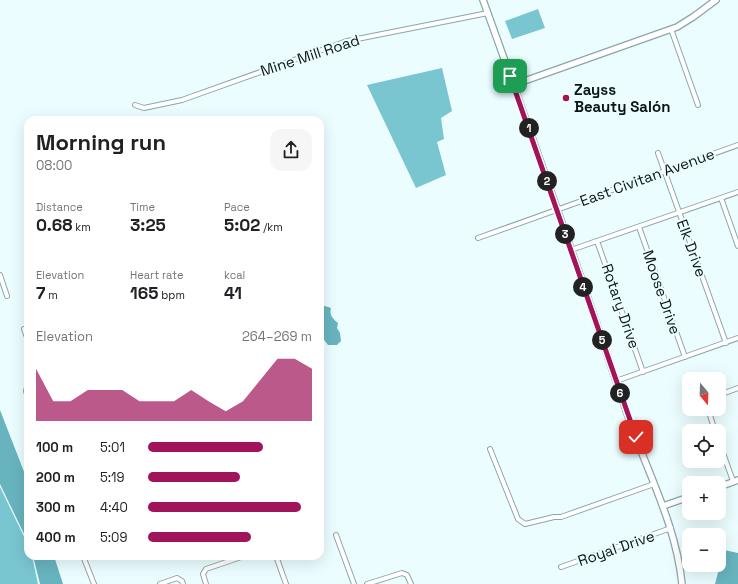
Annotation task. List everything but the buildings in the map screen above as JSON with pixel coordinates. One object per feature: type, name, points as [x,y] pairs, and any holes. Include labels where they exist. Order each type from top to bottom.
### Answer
[{"type":"main road","points":[[483,0],[616,381],[671,528],[679,557],[682,584]]},
{"type":"main road","points":[[513,84],[671,29],[694,17],[716,0]]},
{"type":"main road","points":[[726,484],[736,480]]},
{"type":"main road","points":[[663,506],[682,499]]},
{"type":"street","name":"Mine Mill Road","points":[[135,105],[144,108],[182,100],[347,41],[488,13]]},
{"type":"street","points":[[671,29],[698,105]]},
{"type":"street","name":"East Civitan Avenue","points":[[478,238],[738,145]]},
{"type":"street","name":"Elk Drive","points":[[658,153],[726,343]]},
{"type":"street","points":[[571,250],[738,192]]},
{"type":"street","points":[[721,198],[738,246]]},
{"type":"street","name":"Moose Drive","points":[[639,227],[685,357]]},
{"type":"street","name":"Rotary Drive","points":[[597,241],[643,372]]},
{"type":"street","points":[[0,275],[7,296]]},
{"type":"street","points":[[616,381],[738,338]]},
{"type":"street","points":[[726,392],[738,388]]},
{"type":"street","points":[[490,449],[518,519],[525,524],[561,516],[654,484]]},
{"type":"street","points":[[726,458],[736,480]]},
{"type":"street","name":"Royal Drive","points":[[561,567],[671,528]]},
{"type":"street","points":[[336,535],[354,584]]},
{"type":"street","points":[[85,560],[94,584]]},
{"type":"street","points":[[206,584],[203,576],[206,569],[232,560]]},
{"type":"street","points":[[277,560],[286,584]]},
{"type":"street","points":[[367,584],[402,573],[407,575],[411,584]]},
{"type":"street","points":[[160,584],[180,579],[183,584]]},
{"type":"shaded area","points":[[538,9],[545,28],[512,39],[505,21]]},
{"type":"shaded area","points":[[442,68],[452,111],[441,118],[444,139],[437,142],[446,175],[416,188],[367,85]]},
{"type":"shaded area","points":[[324,306],[331,308],[332,317],[338,323],[337,328],[340,333],[341,341],[337,345],[328,345],[325,341]]},
{"type":"shaded area","points":[[0,410],[24,472],[24,534],[0,484]]},
{"type":"shaded area","points":[[0,487],[24,537],[24,560],[33,560],[38,584],[0,584]]},
{"type":"shaded area","points":[[726,550],[738,553],[738,584],[715,584],[718,572],[726,572]]},
{"type":"shaded area","points":[[34,560],[55,560],[63,584],[40,584]]},
{"type":"place","name":"Zayss Beauty Salón","points":[[566,98]]},
{"type":"route","points":[[510,76],[636,437]]}]
